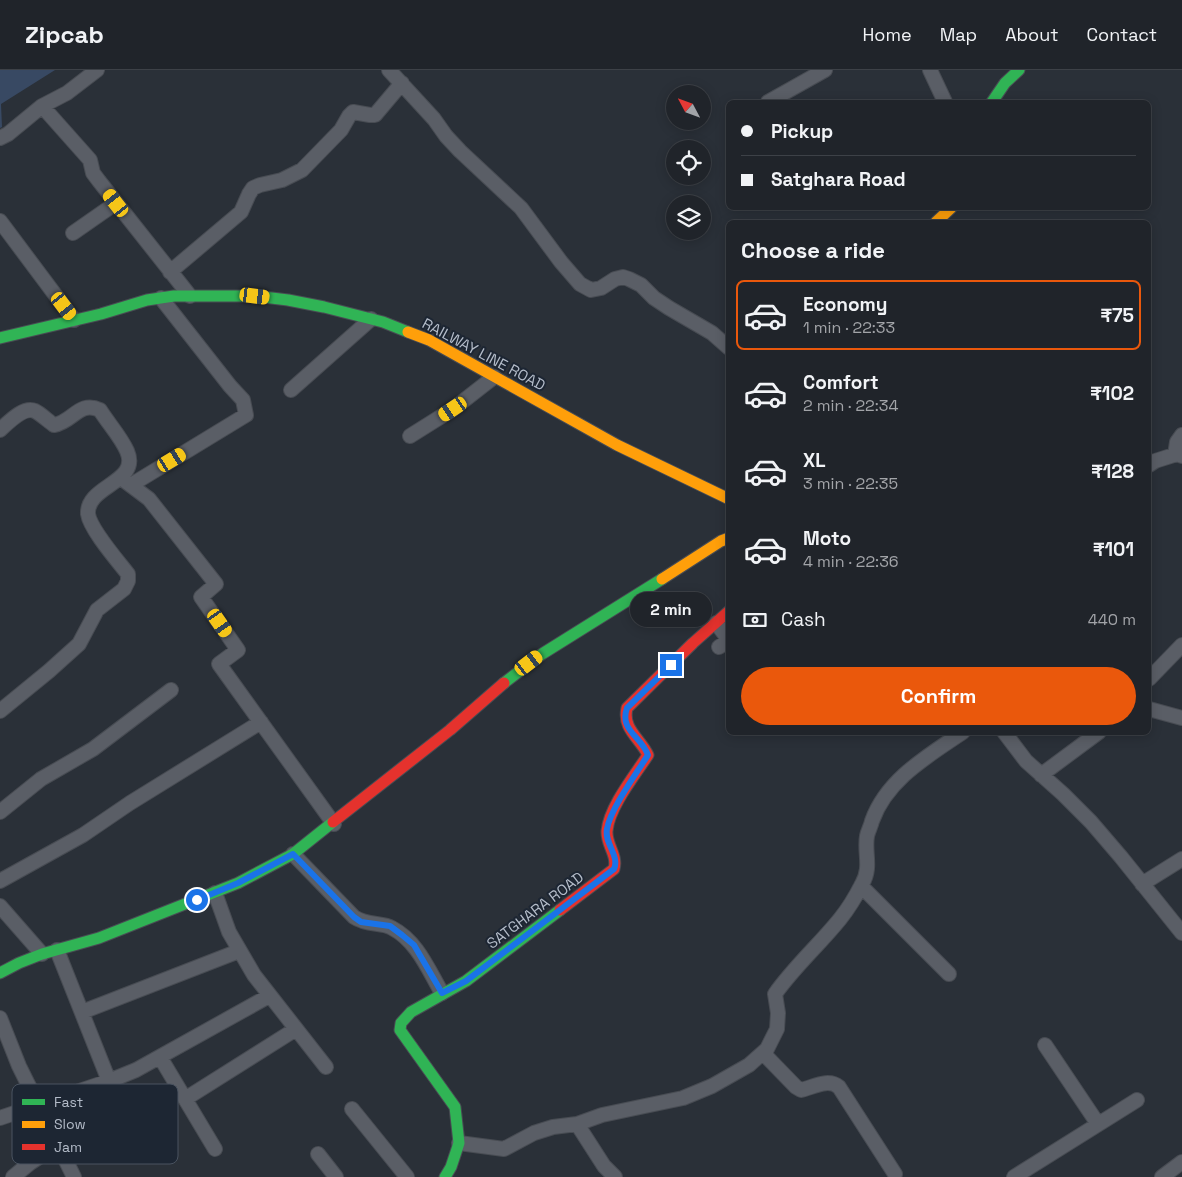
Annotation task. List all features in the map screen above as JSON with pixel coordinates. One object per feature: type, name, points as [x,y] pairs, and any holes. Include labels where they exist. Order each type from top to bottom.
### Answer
[{"type":"street","points":[[0,138],[8,134],[42,106],[67,93],[97,70]]},
{"type":"street","points":[[389,70],[434,119],[460,151],[521,208],[561,262],[580,284],[591,290],[601,288],[615,279],[623,277],[629,279],[641,285],[654,298],[669,308],[712,333],[726,345]]},
{"type":"street","points":[[772,100],[825,70]]},
{"type":"street","points":[[930,70],[944,100]]},
{"type":"street","points":[[993,100],[1005,83],[1017,71]]},
{"type":"street","points":[[170,272],[241,212],[253,188],[282,180],[302,170],[341,130],[348,116],[353,112],[375,115],[402,83]]},
{"type":"street","points":[[42,106],[90,160],[93,173],[190,296]]},
{"type":"street","points":[[73,234],[116,203]]},
{"type":"street","points":[[938,220],[950,210]]},
{"type":"street","points":[[0,221],[74,320]]},
{"type":"street","name":"RAILWAY LINE ROAD","points":[[0,338],[161,298],[255,296],[288,300],[371,319],[429,340],[617,445],[726,498]]},
{"type":"street","points":[[0,711],[79,644],[97,610],[124,589],[128,581],[128,574],[92,525],[88,513],[91,501],[246,415],[244,400],[230,386],[161,298]]},
{"type":"street","points":[[291,390],[371,319]]},
{"type":"street","points":[[410,436],[453,409],[494,377]]},
{"type":"street","points":[[0,430],[23,412],[29,410],[35,411],[54,425],[60,424],[86,407],[93,407],[100,410],[127,451],[130,459],[126,481]]},
{"type":"street","points":[[1151,464],[1178,455],[1177,442],[1182,435]]},
{"type":"street","points":[[126,481],[149,499],[216,584],[202,597],[238,650],[219,664],[334,824]]},
{"type":"street","points":[[0,973],[42,954],[98,938],[238,883],[293,854],[334,824],[450,730],[505,682],[542,654],[726,539]]},
{"type":"street","name":"SATGHARA ROAD","points":[[445,1177],[451,1167],[459,1143],[455,1107],[400,1030],[401,1022],[411,1012],[466,981],[614,869],[616,859],[607,839],[607,829],[611,817],[648,755],[645,747],[625,723],[624,717],[627,708],[726,614]]},
{"type":"street","points":[[716,623],[726,636]]},
{"type":"street","points":[[719,647],[726,642]]},
{"type":"street","points":[[1151,677],[1182,644]]},
{"type":"street","points":[[0,812],[41,779],[93,750],[171,690]]},
{"type":"street","points":[[1151,710],[1176,716],[1182,729]]},
{"type":"street","points":[[0,881],[84,835],[130,803],[261,722]]},
{"type":"street","points":[[459,1143],[504,1148],[534,1133],[553,1127],[576,1124],[602,1115],[683,1098],[712,1086],[748,1065],[767,1050],[777,1029],[778,1013],[775,994],[784,981],[797,969],[841,918],[864,882],[869,863],[867,836],[876,810],[893,786],[911,769],[958,735]]},
{"type":"street","points":[[1006,735],[1026,761],[1076,806],[1121,857],[1182,933]]},
{"type":"street","points":[[1041,775],[1095,735]]},
{"type":"street","points":[[293,854],[354,917],[361,922],[390,926],[414,945],[442,993]]},
{"type":"street","points":[[1142,884],[1182,859]]},
{"type":"street","points":[[861,886],[949,974]]},
{"type":"street","points":[[215,892],[229,932],[254,975],[326,1067]]},
{"type":"street","points":[[0,906],[42,954]]},
{"type":"street","points":[[57,950],[109,1081]]},
{"type":"street","points":[[82,1012],[239,951]]},
{"type":"street","points":[[100,1084],[136,1070],[269,996]]},
{"type":"street","points":[[0,1018],[28,1084]]},
{"type":"street","points":[[185,1099],[296,1029]]},
{"type":"street","points":[[1045,1045],[1098,1124]]},
{"type":"street","points":[[762,1053],[801,1090],[829,1082],[839,1087],[895,1174]]},
{"type":"street","points":[[160,1057],[176,1084]]},
{"type":"street","points":[[178,1087],[215,1149]]},
{"type":"street","points":[[1014,1177],[1137,1100]]},
{"type":"street","points":[[352,1109],[407,1177]]},
{"type":"street","points":[[0,1118],[12,1114]]},
{"type":"street","points":[[576,1124],[604,1166],[615,1177]]},
{"type":"street","points":[[318,1154],[336,1177]]},
{"type":"street","points":[[1162,1177],[1182,1162]]},
{"type":"street","points":[[13,1177],[29,1164]]},
{"type":"street","points":[[67,1164],[74,1177]]},
{"type":"water","points":[[0,70],[55,70],[1,104],[2,127],[0,128]]},
{"type":"traffic: fast","points":[[993,100],[1005,83],[1019,70]]},
{"type":"traffic: fast","points":[[0,338],[101,314],[147,300],[174,296],[255,296],[288,300],[383,322],[408,332]]},
{"type":"traffic: fast","points":[[504,683],[542,654],[662,579]]},
{"type":"traffic: fast","points":[[0,973],[42,954],[99,938],[238,883],[293,854],[333,822]]},
{"type":"traffic: fast","points":[[445,1177],[451,1167],[459,1143],[455,1107],[400,1030],[401,1023],[411,1012],[466,981],[560,910]]},
{"type":"traffic: slow","points":[[938,220],[949,210]]},
{"type":"traffic: slow","points":[[408,332],[429,340],[617,445],[726,498]]},
{"type":"traffic: slow","points":[[662,579],[726,539]]},
{"type":"traffic: jam","points":[[560,910],[614,869],[614,859],[607,836],[609,822],[617,802],[648,755],[629,728],[626,715],[627,708],[693,643],[726,614]]},
{"type":"traffic: jam","points":[[333,822],[450,730],[504,683]]},
{"type":"route","points":[[197,900],[238,883],[293,854],[354,917],[361,922],[378,926],[390,926],[414,945],[442,993],[466,981],[614,869],[616,859],[607,839],[607,829],[611,817],[648,755],[645,747],[625,723],[624,717],[627,708],[671,665]]}]
